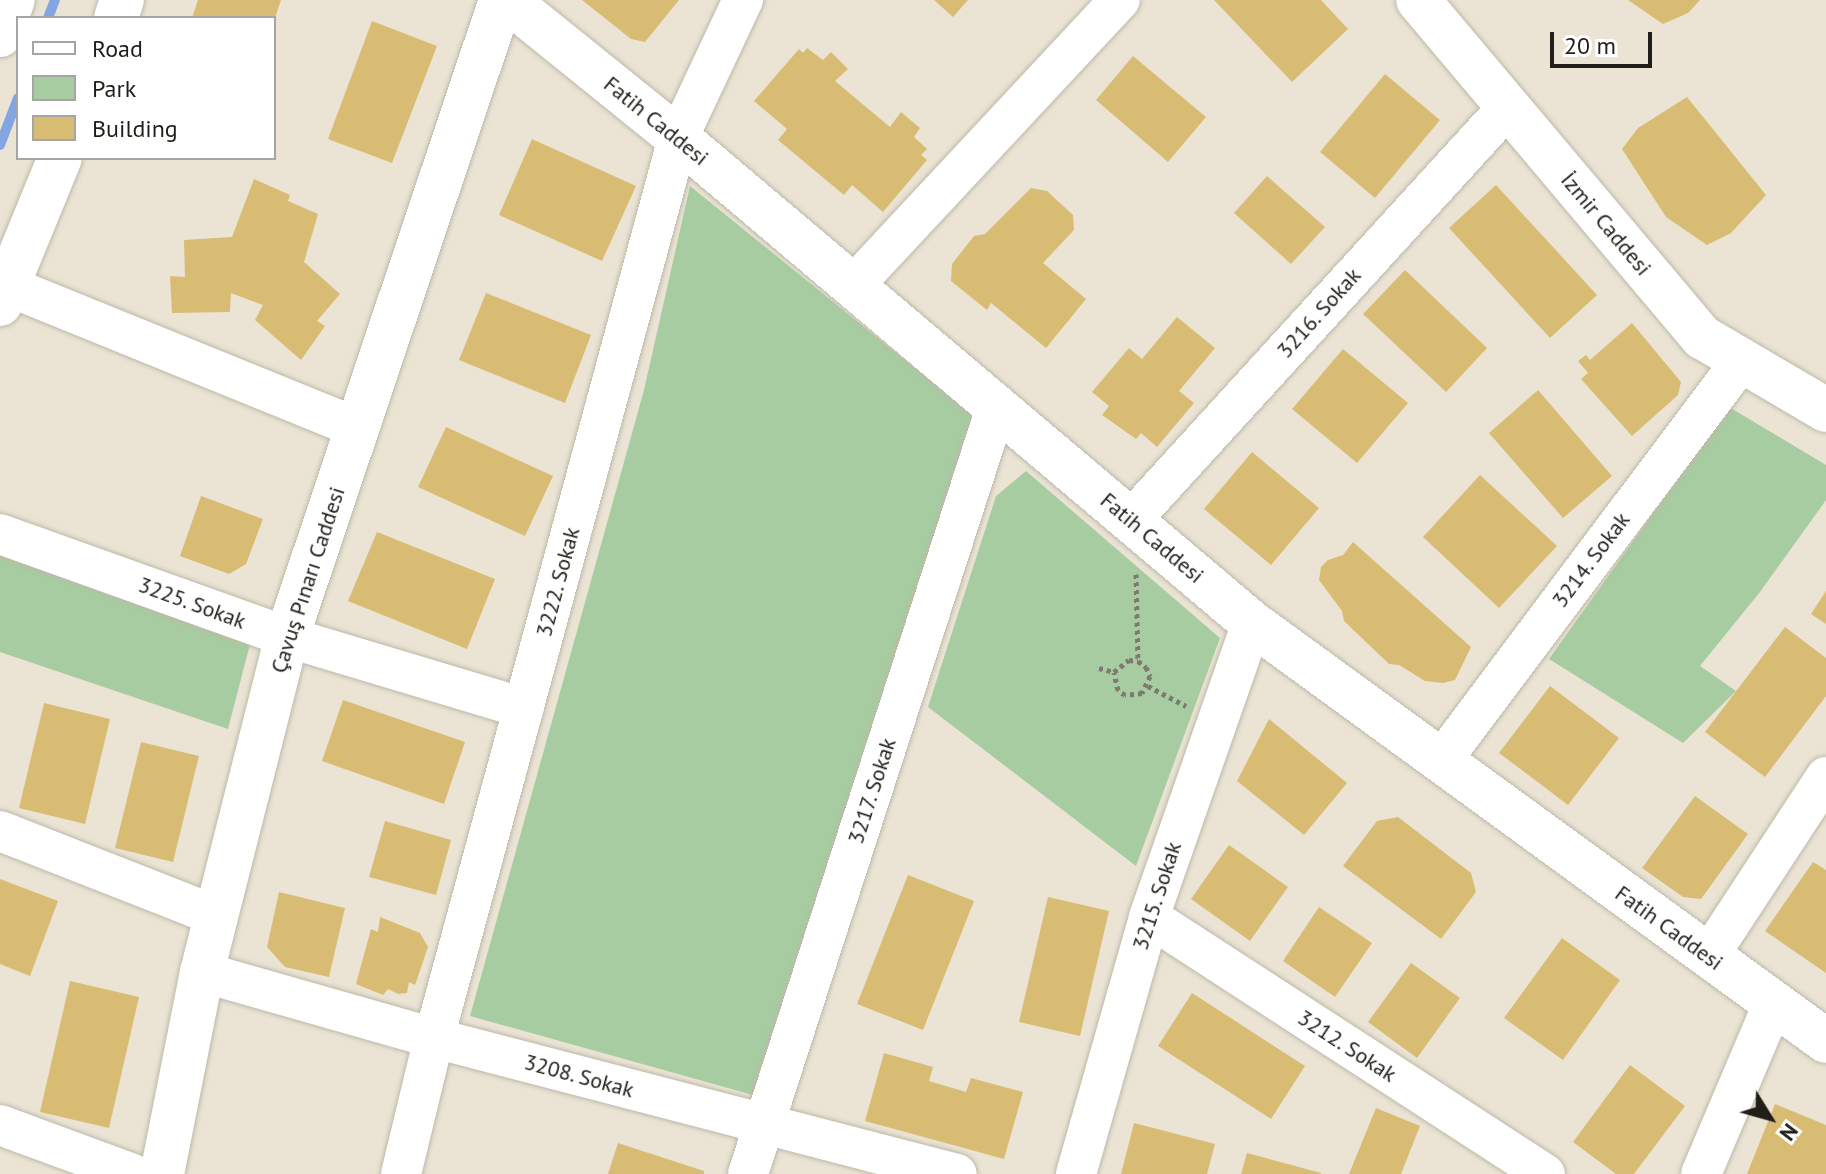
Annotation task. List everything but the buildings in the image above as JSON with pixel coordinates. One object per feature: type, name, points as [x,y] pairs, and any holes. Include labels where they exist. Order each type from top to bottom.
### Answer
[{"type":"street","points":[[0,35],[13,0]]},
{"type":"street","name":"Fatih Caddesi","points":[[504,0],[678,138],[1252,623],[1826,1041]]},
{"type":"street","name":"Çavuş Pınarı Caddesi","points":[[162,1174],[202,972],[287,637],[504,0]]},
{"type":"street","name":"3222. Sokak","points":[[401,1174],[434,1038],[678,138],[743,0]]},
{"type":"street","name":"İzmir Caddesi","points":[[1418,0],[1702,337],[1826,410]]},
{"type":"street","points":[[853,286],[1107,5]]},
{"type":"street","name":"3216. Sokak","points":[[1131,520],[1508,107]]},
{"type":"street","points":[[59,160],[4,295],[357,428]]},
{"type":"street","name":"3214. Sokak","points":[[1441,761],[1742,360]]},
{"type":"street","name":"3217. Sokak","points":[[748,1174],[996,408]]},
{"type":"street","name":"3225. Sokak","points":[[0,534],[287,637],[524,708]]},
{"type":"street","name":"3215. Sokak","points":[[1076,1174],[1149,917],[1252,623]]},
{"type":"street","points":[[1708,957],[1826,777]]},
{"type":"street","points":[[0,831],[217,916]]},
{"type":"street","name":"3212. Sokak","points":[[1149,917],[1545,1174]]},
{"type":"street","name":"3208. Sokak","points":[[202,972],[434,1038],[957,1174]]},
{"type":"street","points":[[1701,1174],[1773,1004]]},
{"type":"street","points":[[0,1125],[133,1174]]},
{"type":"path","points":[[1136,565],[1138,661]]},
{"type":"path","points":[[1138,661],[1146,667],[1148,686],[1134,697],[1117,693],[1114,672],[1120,664],[1138,661]]},
{"type":"path","points":[[1099,668],[1114,672]]},
{"type":"green space","points":[[690,186],[974,416],[753,1095],[470,1016],[644,390]]},
{"type":"green space","points":[[1729,407],[1826,465],[1826,500],[1760,592],[1700,666],[1736,691],[1683,743],[1549,659]]},
{"type":"green space","points":[[1026,471],[1220,638],[1136,866],[928,707],[996,496]]},
{"type":"green space","points":[[0,554],[250,644],[228,729],[0,652]]},
{"type":"waterway","points":[[49,16],[55,0]]},
{"type":"waterway","points":[[0,145],[16,103]]}]
